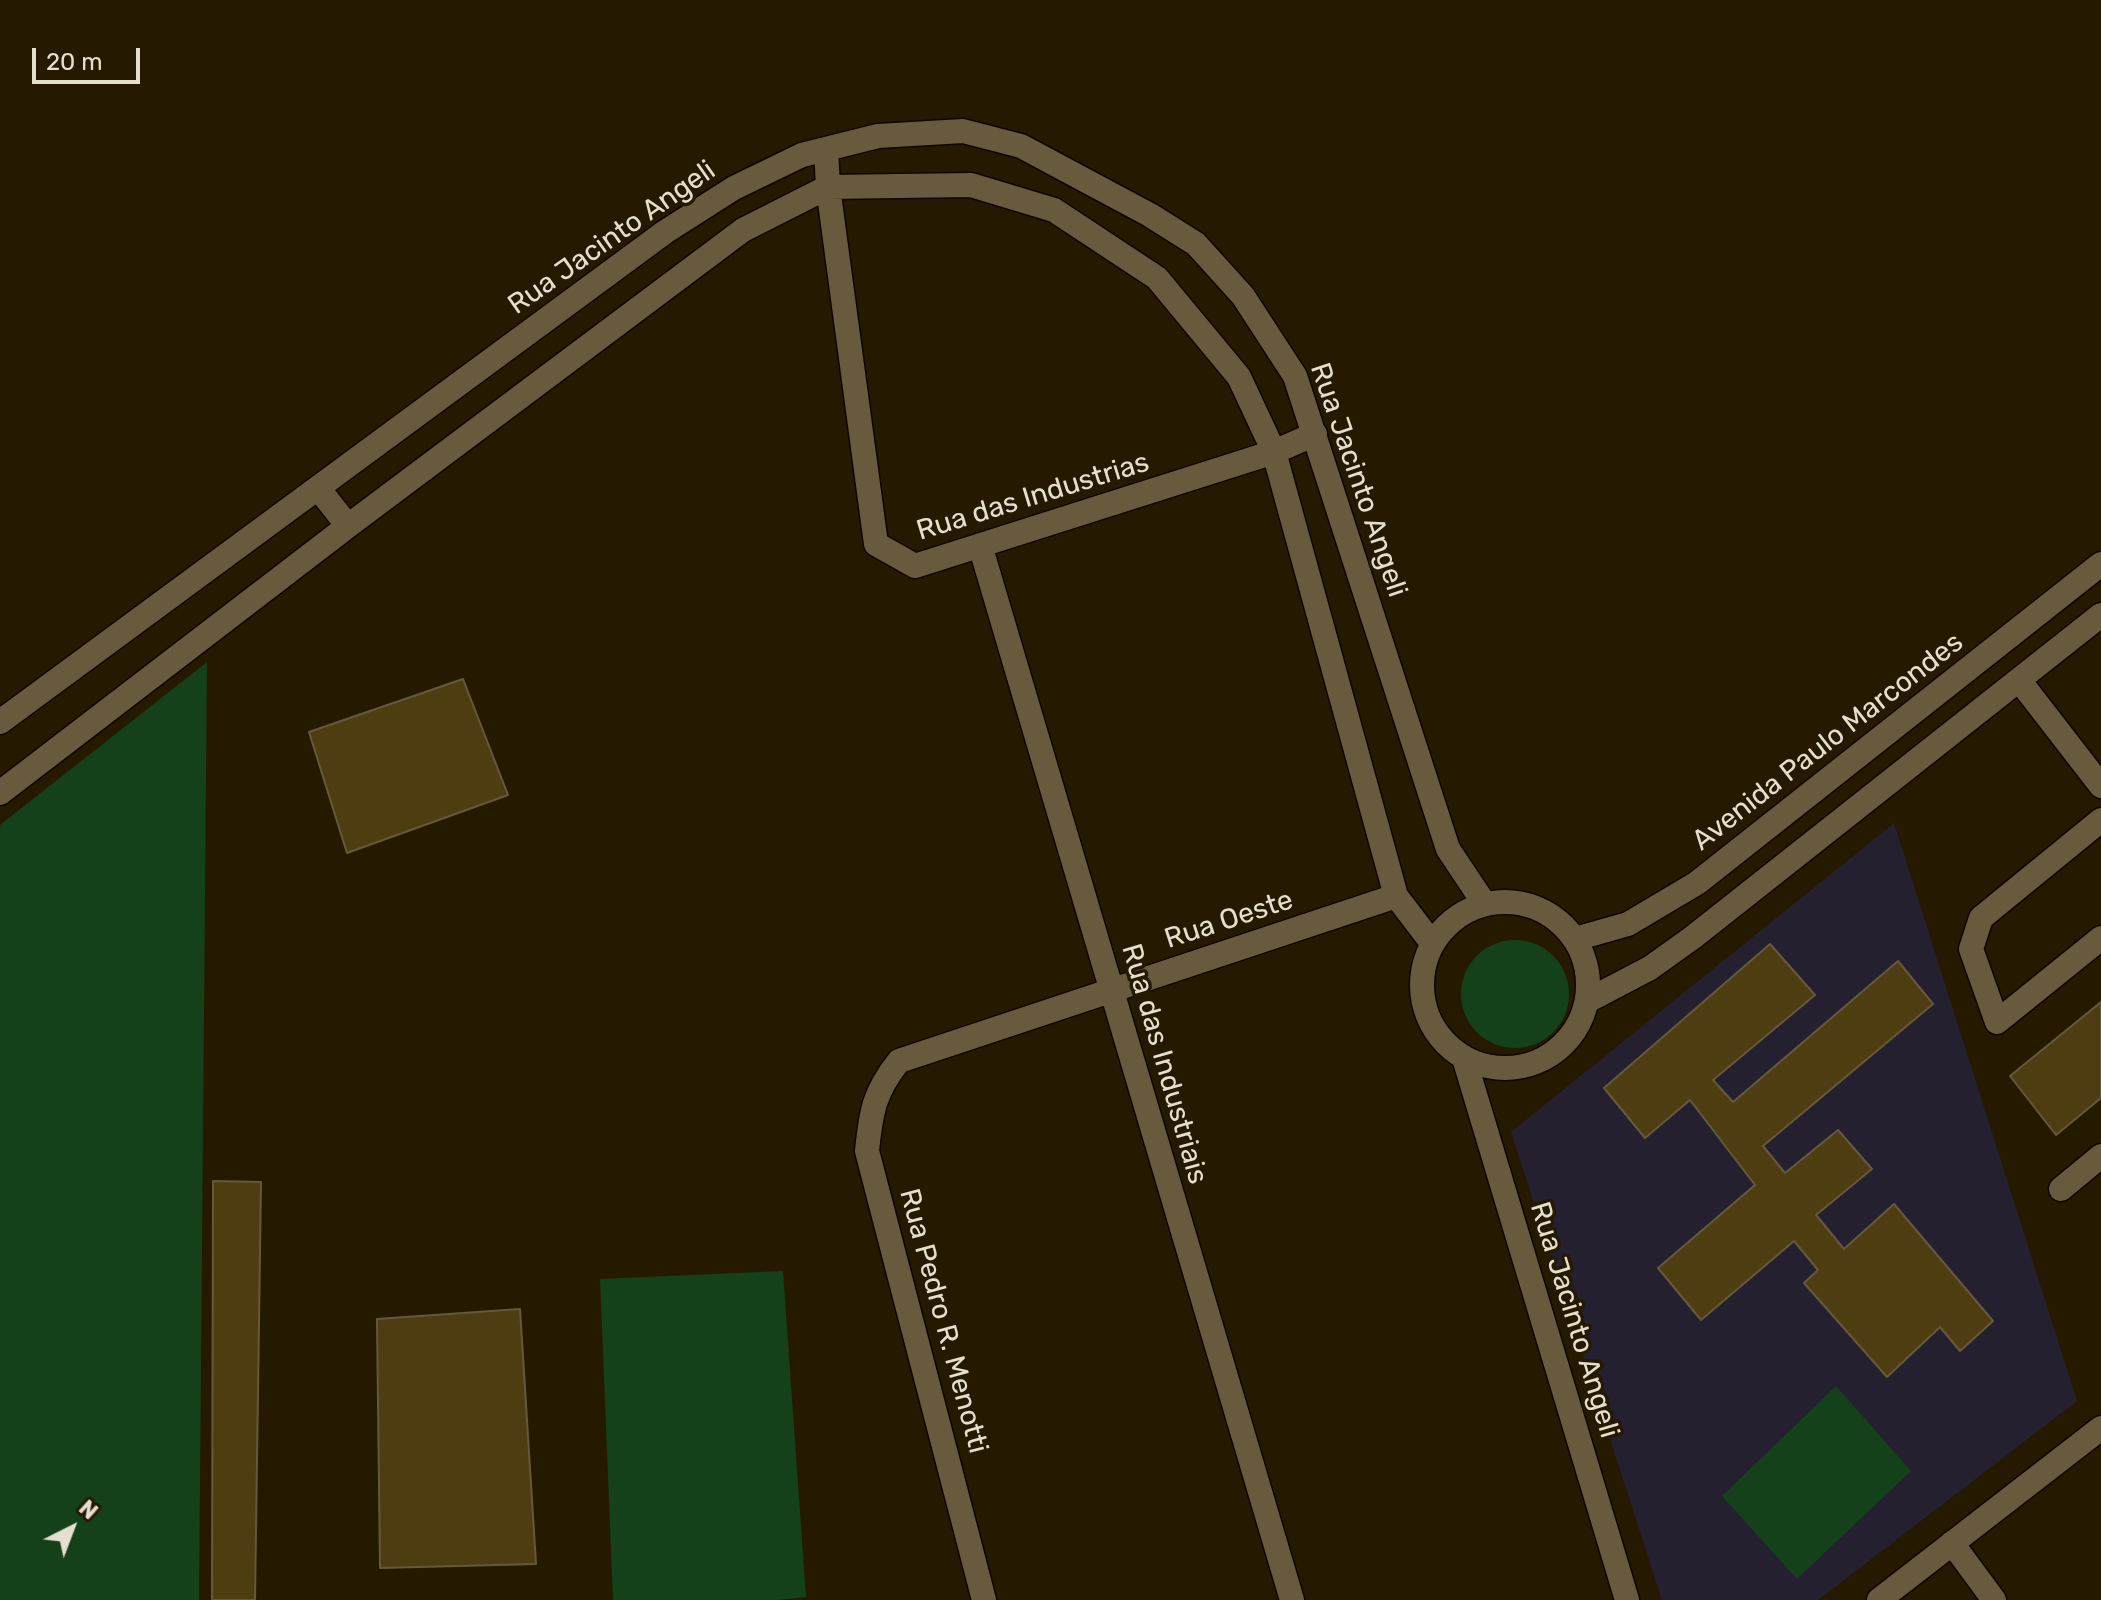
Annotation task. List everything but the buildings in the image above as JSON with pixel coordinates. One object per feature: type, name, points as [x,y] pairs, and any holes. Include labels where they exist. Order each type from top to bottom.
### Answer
[{"type":"street","name":"Rua Jacinto Angeli","points":[[0,722],[665,232],[734,188],[802,155],[878,136],[963,131],[1021,146],[1150,215],[1196,244],[1243,296],[1295,376],[1448,849],[1484,903]]},
{"type":"street","name":"Rua das Industrias","points":[[826,149],[828,187],[876,544],[915,566],[1274,452],[1315,434]]},
{"type":"street","points":[[0,793],[348,526],[743,230],[828,187],[971,185],[1054,210],[1157,278],[1239,377],[1274,452],[1396,896],[1432,943]]},
{"type":"street","points":[[318,488],[348,526]]},
{"type":"street","name":"Rua das Industriais","points":[[980,545],[1292,1600]]},
{"type":"street","name":"Avenida Paulo Marcondes","points":[[1575,939],[1628,924],[1697,883],[2101,564]]},
{"type":"street","points":[[1589,1000],[1650,968],[1692,938],[2101,615]]},
{"type":"street","points":[[2019,680],[2101,786]]},
{"type":"street","points":[[2101,820],[1981,918],[1971,949],[1997,1022],[2101,938]]},
{"type":"street","name":"Rua Oeste","points":[[899,1061],[1396,896]]},
{"type":"street","points":[[1512,901],[1547,912],[1575,939],[1587,963],[1589,1000],[1579,1026],[1559,1051],[1529,1066],[1497,1069],[1464,1058],[1439,1038],[1424,1007],[1422,972],[1432,943],[1454,918],[1484,903],[1512,901]]},
{"type":"street","name":"Rua Jacinto Angeli","points":[[1464,1058],[1627,1600]]},
{"type":"street","name":"Rua Pedro R. Menotti","points":[[899,1061],[881,1084],[871,1112],[867,1151],[984,1600]]},
{"type":"street","points":[[2061,1189],[2101,1156]]},
{"type":"street","points":[[1879,1600],[2101,1428]]},
{"type":"street","points":[[1952,1543],[1994,1600]]},
{"type":"shaded area","points":[[1894,823],[2077,1401],[1818,1600],[1662,1600],[1511,1132]]},
{"type":"green space","points":[[207,662],[199,1600],[0,1600],[0,825]]},
{"type":"green space","points":[[1515,940],[1536,944],[1553,956],[1565,973],[1569,994],[1565,1015],[1553,1032],[1536,1044],[1515,1048],[1494,1044],[1477,1032],[1465,1015],[1461,994],[1465,973],[1477,956],[1494,944]]},
{"type":"green space","points":[[783,1271],[806,1597],[778,1600],[613,1600],[600,1279]]},
{"type":"green space","points":[[1836,1386],[1911,1471],[1797,1579],[1722,1496]]}]
